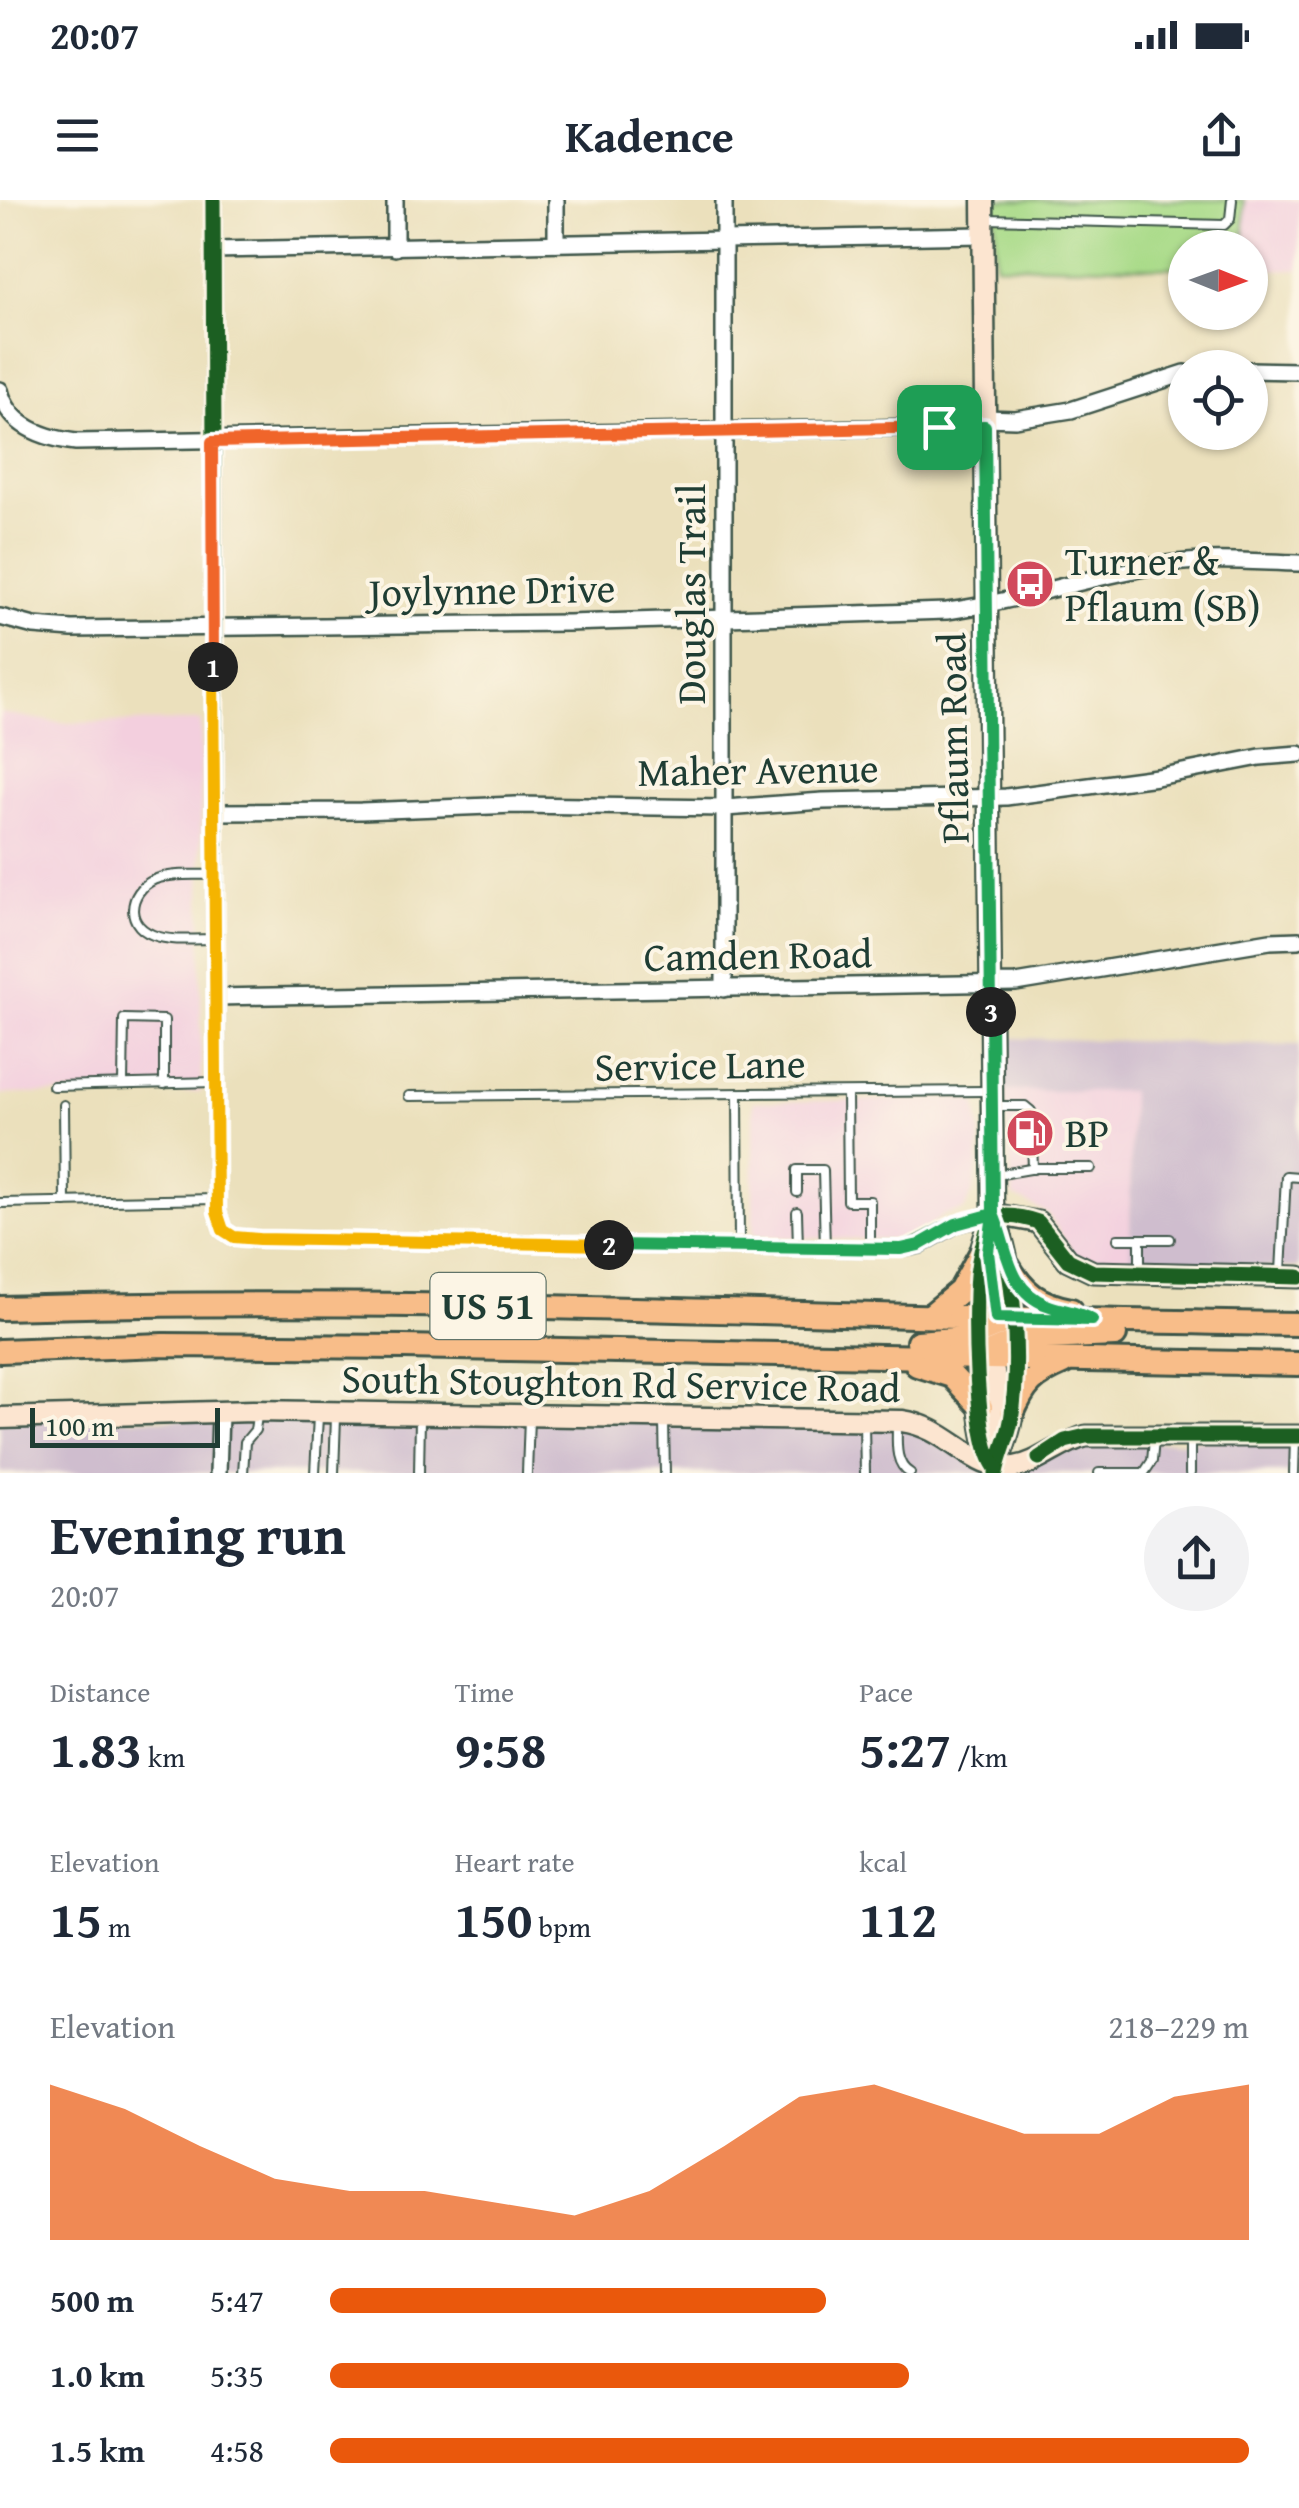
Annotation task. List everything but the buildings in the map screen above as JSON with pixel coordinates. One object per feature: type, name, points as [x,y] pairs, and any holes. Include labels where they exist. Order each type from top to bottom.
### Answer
[{"type":"main road","points":[[932,1315],[960,1292],[981,1252]]},
{"type":"main road","points":[[1008,1266],[1028,1295],[1092,1320]]},
{"type":"main road","name":"US 51","points":[[0,1308],[287,1303],[932,1315],[1067,1361],[1299,1364]]},
{"type":"main road","name":"US 51","points":[[0,1351],[276,1345],[901,1356],[1092,1320],[1299,1324]]},
{"type":"main road","points":[[770,1354],[894,1342],[1197,1333],[1253,1324]]},
{"type":"main road","points":[[901,1356],[952,1376],[981,1408]]},
{"type":"main road","points":[[1012,1414],[1030,1381],[1067,1361]]},
{"type":"street","points":[[212,200],[217,1199],[226,1233],[259,1239],[870,1250],[919,1245],[956,1224],[993,1214],[1038,1222],[1068,1260],[1084,1270],[1290,1277]]},
{"type":"street","points":[[395,200],[395,248]]},
{"type":"street","points":[[556,200],[556,243]]},
{"type":"street","name":"Douglas Trail","points":[[724,200],[724,988]]},
{"type":"street","points":[[213,250],[724,240],[983,218]]},
{"type":"street","name":"Pflaum Road","points":[[983,218],[993,1214],[981,1252],[994,1338],[1012,1414],[996,1471]]},
{"type":"street","points":[[1268,370],[1299,371]]},
{"type":"street","points":[[0,390],[2,401],[20,422],[40,434],[76,442],[212,442],[722,432],[985,422],[1071,410],[1168,379]]},
{"type":"street","name":"Joylynne Drive","points":[[0,617],[22,624],[72,628],[568,623],[946,611],[986,606],[1168,564],[1299,564]]},
{"type":"street","name":"Maher Avenue","points":[[215,812],[516,805],[724,808],[823,801],[990,798],[1157,778],[1260,757],[1299,754]]},
{"type":"street","name":"Camden Road","points":[[216,997],[991,984],[1045,980],[1270,941],[1299,940]]},
{"type":"street","points":[[993,1214],[988,1252],[1000,1419],[996,1471],[1028,1464],[1065,1441],[1086,1436],[1297,1436]]},
{"type":"street","name":"Pflaum Road","points":[[993,1214],[1008,1266],[981,1408],[986,1451],[996,1471]]},
{"type":"street","name":"South Stoughton Rd Service Road","points":[[0,1418],[258,1411],[897,1420],[932,1428],[996,1471]]},
{"type":"street","points":[[218,1473],[220,1414]]},
{"type":"lane","points":[[983,218],[1224,225],[1230,219],[1232,200]]},
{"type":"lane","points":[[215,876],[159,878],[139,890],[132,912],[137,924],[157,936],[216,939]]},
{"type":"lane","points":[[123,1084],[124,1019],[164,1020],[164,1084]]},
{"type":"lane","points":[[52,1086],[216,1082]]},
{"type":"lane","points":[[847,1094],[848,1201],[870,1201],[870,1250]]},
{"type":"lane","name":"Service Lane","points":[[409,1096],[847,1094],[992,1098]]},
{"type":"lane","points":[[738,1095],[740,1246]]},
{"type":"lane","points":[[992,1098],[1031,1111],[1033,1168]]},
{"type":"lane","points":[[64,1105],[65,1202]]},
{"type":"lane","points":[[992,1176],[1033,1168],[1091,1168]]},
{"type":"lane","points":[[797,1192],[797,1170],[824,1170],[825,1248]]},
{"type":"lane","points":[[1290,1277],[1286,1176],[1299,1177]]},
{"type":"lane","points":[[0,1203],[217,1199]]},
{"type":"lane","points":[[797,1212],[798,1248]]},
{"type":"lane","points":[[1118,1239],[1170,1239]]},
{"type":"lane","points":[[1140,1239],[1140,1274]]},
{"type":"lane","points":[[244,1473],[245,1442],[255,1430],[258,1411]]},
{"type":"lane","points":[[315,1473],[327,1412]]},
{"type":"lane","points":[[327,1412],[334,1473]]},
{"type":"lane","points":[[419,1473],[420,1413]]},
{"type":"lane","points":[[526,1473],[529,1414]]},
{"type":"lane","points":[[664,1417],[665,1473]]},
{"type":"lane","points":[[864,1419],[865,1473]]},
{"type":"lane","points":[[897,1420],[899,1458],[910,1473]]},
{"type":"lane","points":[[1099,1473],[1144,1473],[1152,1461],[1154,1436]]},
{"type":"lane","points":[[1294,1473],[1297,1436]]},
{"type":"lane","points":[[1190,1437],[1190,1473]]},
{"type":"shaded area","points":[[1244,200],[1299,200],[1299,270],[1268,269],[1268,230],[1244,230]]},
{"type":"shaded area","points":[[0,713],[62,723],[201,721],[201,1092],[0,1094]]},
{"type":"shaded area","points":[[1004,1038],[1299,1045],[1299,1268],[1130,1265],[1131,1091],[1005,1091]]},
{"type":"shaded area","points":[[1005,1091],[1131,1091],[1130,1265],[1094,1264],[1075,1255],[1047,1213],[1013,1196]]},
{"type":"shaded area","points":[[753,1102],[976,1102],[980,1131],[978,1167],[964,1210],[943,1215],[922,1233],[905,1240],[753,1237]]},
{"type":"shaded area","points":[[0,1419],[902,1421],[983,1465],[1053,1447],[1299,1436],[1299,1473],[0,1473]]},
{"type":"green space","points":[[995,200],[1244,200],[1244,230],[1168,230],[1168,268],[996,265]]},
{"type":"cycle path","points":[[213,200],[217,1211],[223,1230],[234,1237],[259,1239],[901,1249],[967,1220],[1002,1216],[1038,1222],[1068,1260],[1093,1272],[1299,1277]]},
{"type":"cycle path","points":[[993,1214],[1007,1260],[1015,1345],[1011,1421],[996,1473]]},
{"type":"cycle path","points":[[993,1214],[978,1267],[976,1345],[983,1432],[996,1468]]},
{"type":"cycle path","points":[[1039,1458],[1065,1441],[1086,1436],[1299,1436]]},
{"type":"place","name":"Turner & Pflaum (SB)","points":[[1030,584]]},
{"type":"place","name":"BP","points":[[1030,1133]]},
{"type":"route","points":[[939,427],[212,442],[217,1212],[229,1236],[870,1250],[919,1245],[939,1230],[993,1214],[1008,1266],[1028,1295],[1092,1320],[996,1318],[988,1252],[993,1214],[985,426],[939,427]]}]
